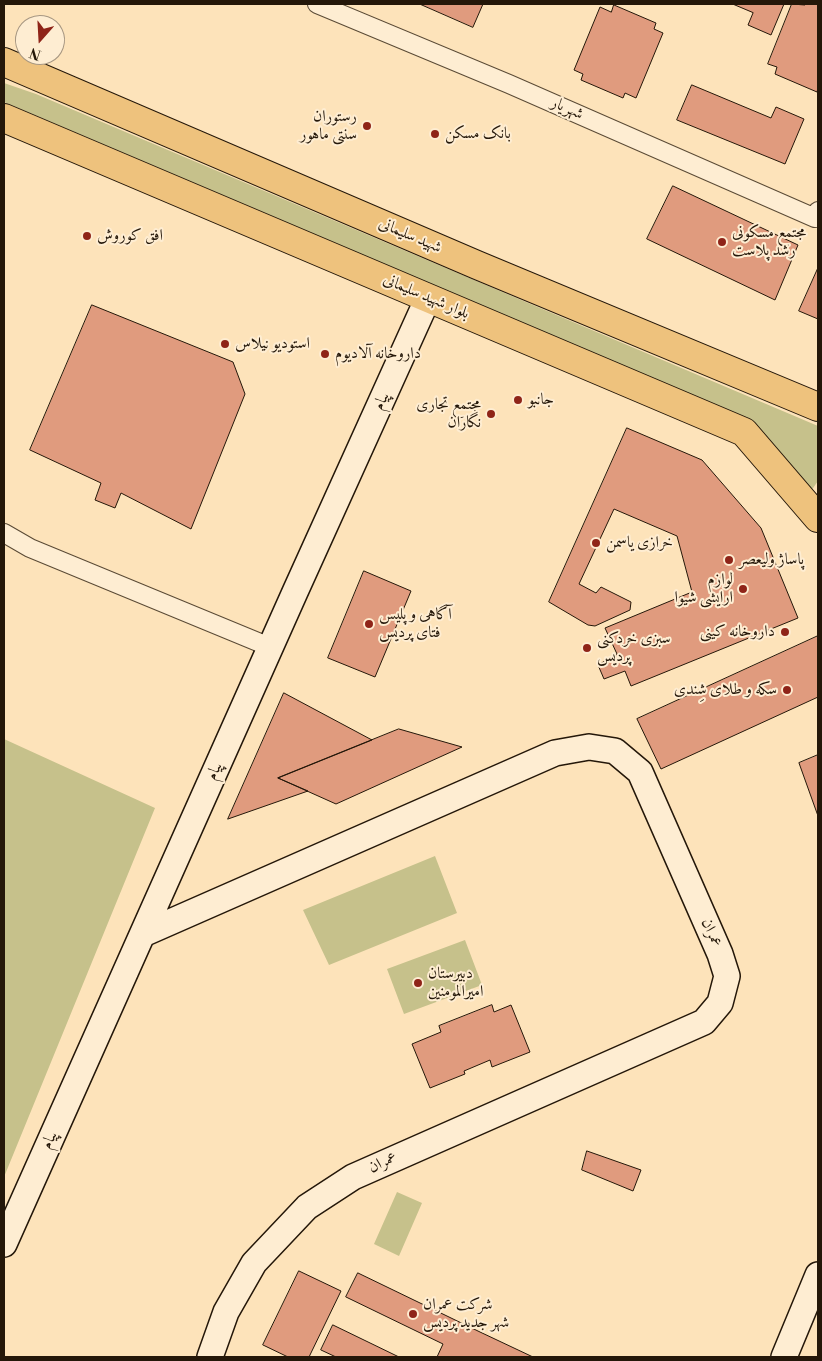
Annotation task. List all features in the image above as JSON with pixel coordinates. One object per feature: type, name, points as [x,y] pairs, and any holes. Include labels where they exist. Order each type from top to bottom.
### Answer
[{"type":"main road","name":"شهید سلیمانی","points":[[4,62],[477,266],[818,407]]},
{"type":"main road","name":"بلوار شهید سلیمانی","points":[[4,118],[744,432],[818,518]]},
{"type":"street","name":"شهریار","points":[[317,4],[817,215]]},
{"type":"street","name":"پیام","points":[[4,1244],[428,298]]},
{"type":"street","points":[[4,533],[30,548],[270,648]]},
{"type":"street","name":"عمران","points":[[143,934],[555,753],[589,747],[615,751],[640,772],[720,954],[727,976],[720,1003],[704,1022],[361,1173],[307,1206],[254,1263],[226,1312],[210,1357]]},
{"type":"street","points":[[784,1357],[818,1274]]},
{"type":"shaded area","points":[[4,83],[36,94],[818,426],[818,481],[811,491],[749,419],[4,102]]},
{"type":"shaded area","points":[[4,739],[155,808],[4,1177]]},
{"type":"shaded area","points":[[435,856],[457,913],[329,965],[303,910]]},
{"type":"shaded area","points":[[465,940],[482,985],[404,1014],[387,969]]},
{"type":"shaded area","points":[[397,1192],[422,1203],[399,1256],[374,1244]]},
{"type":"building","points":[[420,4],[483,4],[473,27]]},
{"type":"building","points":[[733,4],[784,4],[771,35],[748,25],[753,13]]},
{"type":"building","points":[[792,4],[818,4],[817,92],[775,74],[777,67],[768,64]]},
{"type":"building","points":[[614,5],[656,23],[654,29],[663,33],[636,98],[625,93],[623,98],[581,80],[583,74],[574,70],[600,7],[611,12]]},
{"type":"building","points":[[692,85],[771,118],[776,107],[804,119],[785,164],[677,120]]},
{"type":"building","name":"مجتمع مسکونی رشد پلاست","points":[[673,186],[798,245],[775,300],[647,239]]},
{"type":"building","points":[[818,268],[818,319],[799,311]]},
{"type":"building","points":[[92,305],[233,362],[245,394],[191,529],[121,493],[115,508],[95,500],[101,483],[30,450]]},
{"type":"building","name":"پاساژ ولیعصر","points":[[627,428],[702,460],[761,528],[798,618],[631,686],[625,671],[604,679],[598,665],[617,654],[605,628],[692,592],[677,536],[614,509],[579,584],[596,593],[601,587],[631,602],[630,610],[595,626],[588,625],[549,602]]},
{"type":"building","name":"آگاهی و پلیس فتای پردیس","points":[[364,571],[411,591],[375,677],[328,658]]},
{"type":"building","points":[[818,636],[818,697],[661,769],[637,719]]},
{"type":"building","points":[[284,693],[372,740],[278,778],[308,791],[228,819]]},
{"type":"building","points":[[399,729],[462,747],[336,804],[278,778]]},
{"type":"building","points":[[818,755],[818,816],[799,763]]},
{"type":"building","points":[[492,1005],[494,1012],[511,1005],[530,1052],[492,1067],[490,1060],[464,1071],[465,1074],[430,1088],[412,1044],[441,1032],[439,1026]]},
{"type":"building","points":[[587,1151],[641,1170],[633,1191],[582,1170]]},
{"type":"building","points":[[299,1271],[341,1291],[309,1357],[288,1357],[263,1345]]},
{"type":"building","name":"شرکت عمران شهر جدید پردیس","points":[[358,1273],[533,1357],[437,1357],[443,1344],[346,1297]]},
{"type":"building","name":"شرکت عمران شهر جدید پردیس","points":[[333,1325],[399,1357],[336,1357],[321,1350]]},
{"type":"place","name":"رستوران سنتی ماهور","points":[[367,126]]},
{"type":"place","name":"بانک مسکن","points":[[435,134]]},
{"type":"place","name":"افق کوروش","points":[[87,236]]},
{"type":"place","name":"مجتمع مسکونی رشد پلاست","points":[[722,242]]},
{"type":"place","name":"استودیو نیلاس","points":[[225,344]]},
{"type":"place","name":"داروخانه آلادیوم","points":[[325,354]]},
{"type":"place","name":"جانبو","points":[[518,400]]},
{"type":"place","name":"مجتمع تجاری نگاران","points":[[491,414]]},
{"type":"place","name":"خرازی یاسمن","points":[[596,543]]},
{"type":"place","name":"پاساژ ولیعصر","points":[[729,560]]},
{"type":"place","name":"لوازم ارایشی شیوا","points":[[743,589]]},
{"type":"place","name":"آگاهی و پلیس فتای پردیس","points":[[369,624]]},
{"type":"place","name":"داروخانه کینی","points":[[785,632]]},
{"type":"place","name":"سبزی خردکنی پردیس","points":[[587,648]]},
{"type":"place","name":"سکه و طلای شِندی","points":[[787,690]]},
{"type":"place","name":"دبیرستان امیرالمومنین","points":[[418,983]]},
{"type":"place","name":"شرکت عمران شهر جدید پردیس","points":[[413,1314]]}]
